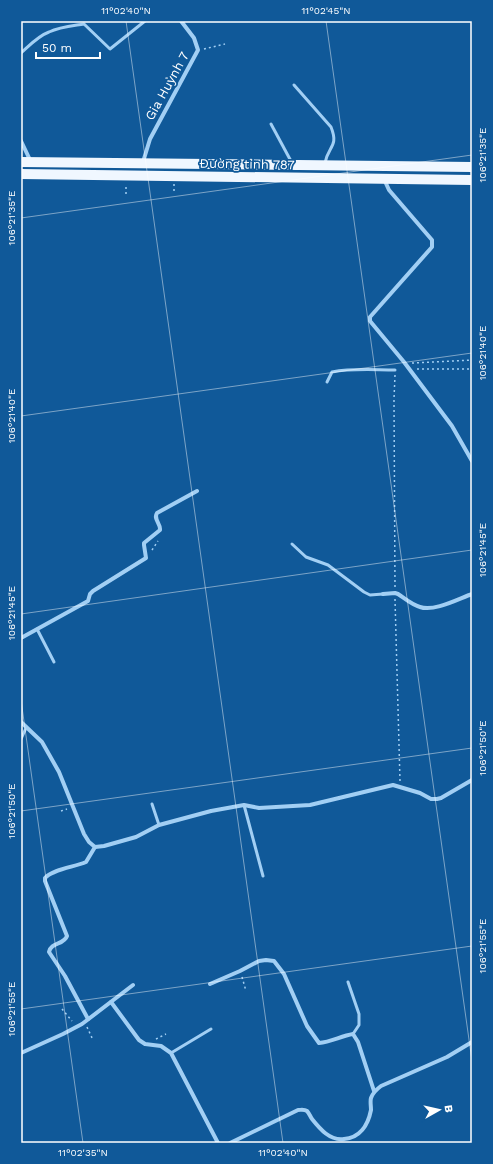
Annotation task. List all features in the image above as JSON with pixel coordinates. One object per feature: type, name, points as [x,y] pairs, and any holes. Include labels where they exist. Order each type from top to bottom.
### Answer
[{"type":"main road","name":"Đường tỉnh 787","points":[[26,162],[472,167]]},
{"type":"main road","name":"Đường tỉnh 787","points":[[21,174],[472,180]]},
{"type":"street","name":"Gia Huỳnh 7","points":[[143,163],[150,139],[198,50],[194,38],[181,21]]},
{"type":"street","points":[[21,141],[26,162]]},
{"type":"street","points":[[384,179],[388,190],[432,240],[432,247],[370,317],[370,321],[405,363],[452,426],[472,461]]},
{"type":"street","points":[[21,638],[88,601],[90,594],[93,591],[146,558],[144,543],[160,530],[156,519],[157,513],[197,491]]},
{"type":"street","points":[[383,594],[393,593],[418,607],[425,608],[433,608],[472,594]]},
{"type":"street","points":[[21,722],[42,742],[59,772],[84,834],[89,842],[95,847],[136,837],[159,825],[211,811],[244,805],[259,808],[310,805],[393,785],[420,793],[432,799],[437,799],[472,780]]},
{"type":"street","points":[[86,1021],[65,976],[49,952],[49,949],[53,945],[64,941],[67,936],[45,878],[47,875],[86,862],[95,847]]},
{"type":"street","points":[[210,984],[259,961],[274,961],[284,974],[307,1026],[319,1043],[328,1042],[353,1034],[358,1042],[374,1091]]},
{"type":"street","points":[[21,1053],[86,1021],[133,985]]},
{"type":"street","points":[[111,1002],[139,1040],[145,1044],[162,1046],[171,1053],[218,1143]]},
{"type":"street","points":[[230,1143],[298,1110],[304,1109],[308,1112],[319,1128],[330,1137],[343,1140],[354,1137],[363,1131],[368,1120],[371,1109],[371,1098],[374,1091],[381,1086],[447,1057],[472,1042]]},
{"type":"lane","points":[[21,53],[37,39],[48,32],[84,24],[110,49],[145,21]]},
{"type":"lane","points":[[294,85],[331,127],[334,136],[334,143],[326,159],[325,165]]},
{"type":"lane","points":[[271,124],[292,165]]},
{"type":"lane","points":[[327,382],[332,372],[364,369],[395,370]]},
{"type":"lane","points":[[292,544],[306,557],[328,565],[364,592],[374,595],[383,594]]},
{"type":"lane","points":[[37,629],[54,662]]},
{"type":"lane","points":[[21,739],[26,728]]},
{"type":"lane","points":[[152,804],[159,825]]},
{"type":"lane","points":[[244,805],[263,876]]},
{"type":"lane","points":[[348,982],[359,1014],[359,1025],[353,1034]]},
{"type":"lane","points":[[171,1053],[210,1029]]},
{"type":"path","points":[[198,50],[225,44]]},
{"type":"path","points":[[405,363],[472,360]]},
{"type":"path","points":[[408,369],[472,369]]},
{"type":"path","points":[[395,370],[393,593],[400,787]]},
{"type":"path","points":[[146,556],[158,541]]},
{"type":"path","points":[[240,971],[246,991]]},
{"type":"path","points":[[62,1009],[77,1026]]},
{"type":"path","points":[[86,1021],[93,1040]]}]
